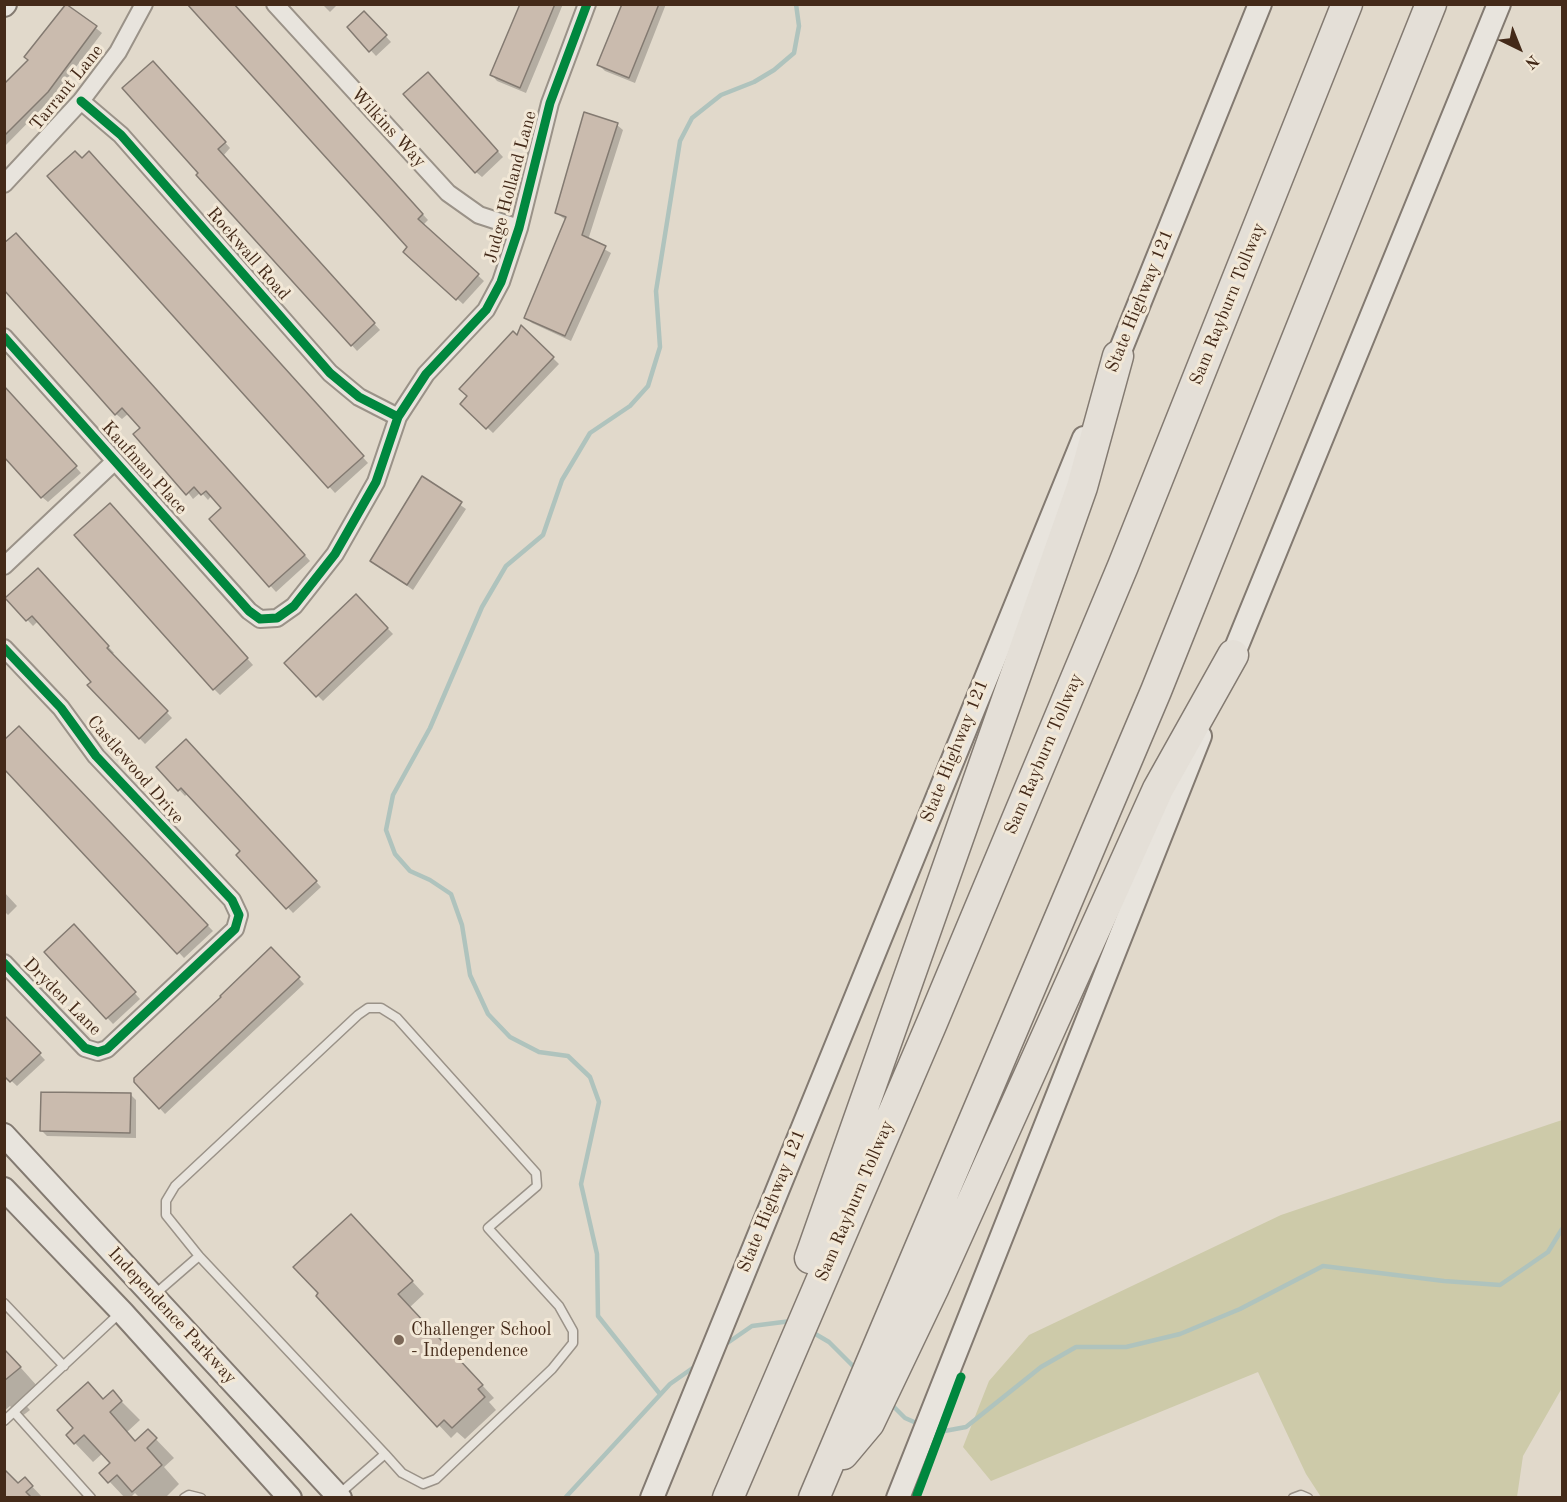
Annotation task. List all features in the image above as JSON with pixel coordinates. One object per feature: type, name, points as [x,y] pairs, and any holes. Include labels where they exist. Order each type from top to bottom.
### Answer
[{"type":"highway","name":"Sam Rayburn Tollway","points":[[825,1244],[936,1014],[1123,566],[1347,4]]},
{"type":"highway","points":[[921,1284],[1431,4]]},
{"type":"highway","points":[[728,1497],[789,1357],[792,1314],[825,1244],[1082,487],[1118,356]]},
{"type":"highway","points":[[818,1489],[921,1284],[1158,789],[1233,655]]},
{"type":"main road","name":"State Highway 121","points":[[654,1492],[1260,4]]},
{"type":"main road","points":[[900,1494],[948,1368],[1233,655],[1499,4]]},
{"type":"main road","name":"Independence Parkway","points":[[4,1135],[338,1497]]},
{"type":"main road","name":"Independence Parkway","points":[[4,1189],[122,1312],[290,1497]]},
{"type":"main road","points":[[43,1229],[69,1204]]},
{"type":"street","name":"Wilkins Way","points":[[274,4],[448,193],[479,215],[519,228]]},
{"type":"street","name":"Judge Holland Lane","points":[[260,619],[277,618],[294,606],[335,554],[376,482],[398,417],[426,374],[486,310],[501,282],[519,228],[550,103],[587,4]]},
{"type":"street","name":"Tarrant Lane","points":[[4,184],[81,101],[118,52],[142,5]]},
{"type":"street","name":"Rockwall Road","points":[[81,101],[121,135],[330,373],[359,397],[398,417]]},
{"type":"street","name":"Kaufman Place","points":[[4,337],[249,611],[260,619]]},
{"type":"street","points":[[4,566],[115,461]]},
{"type":"street","name":"Castlewood Drive","points":[[4,648],[61,708],[96,756],[232,900],[239,915],[235,929],[107,1049],[98,1052]]},
{"type":"street","name":"Dryden Lane","points":[[4,963],[85,1048],[98,1052]]},
{"type":"lane","points":[[368,1008],[381,1008],[397,1018],[536,1173],[537,1186],[488,1228],[559,1306],[573,1331],[573,1343],[552,1369],[436,1479],[423,1484],[402,1473],[200,1256],[166,1215],[166,1201],[175,1186],[358,1015],[368,1008]]},
{"type":"lane","points":[[154,1295],[200,1256]]},
{"type":"lane","points":[[4,1303],[64,1366]]},
{"type":"lane","points":[[4,1421],[122,1312]]},
{"type":"lane","points":[[14,1412],[91,1497]]},
{"type":"lane","points":[[338,1497],[385,1454]]},
{"type":"lane","points":[[1293,1497],[1301,1494],[1308,1497]]},
{"type":"lane","points":[[184,1497],[189,1495],[201,1497]]},
{"type":"shaded area","points":[[1562,1120],[1562,1388],[1523,1456],[1517,1497],[1321,1497],[1306,1474],[1258,1372],[991,1481],[963,1447],[989,1381],[1029,1335],[1281,1215]]},
{"type":"building","points":[[66,4],[97,26],[48,92],[4,136],[4,84],[28,60],[24,57]]},
{"type":"building","points":[[187,4],[234,4],[423,214],[418,219],[479,274],[456,300],[403,252],[407,247]]},
{"type":"building","points":[[520,4],[555,4],[520,88],[490,75]]},
{"type":"building","points":[[622,4],[659,4],[629,78],[597,65]]},
{"type":"building","points":[[364,11],[387,35],[369,52],[347,27]]},
{"type":"building","points":[[153,61],[226,142],[218,149],[375,323],[351,346],[196,175],[198,173],[122,88]]},
{"type":"building","points":[[428,72],[498,151],[475,173],[403,94]]},
{"type":"building","points":[[584,112],[618,123],[582,235],[606,246],[565,336],[524,318],[566,217],[555,213]]},
{"type":"building","points":[[75,151],[82,158],[89,151],[364,456],[328,488],[47,176]]},
{"type":"building","points":[[16,233],[305,555],[269,587],[209,519],[221,508],[206,491],[201,495],[194,487],[186,495],[133,434],[140,428],[122,408],[115,415],[4,290],[4,243]]},
{"type":"building","points":[[521,325],[554,357],[486,429],[460,404],[467,396],[459,389],[513,331],[517,335]]},
{"type":"building","points":[[4,386],[77,466],[41,498],[4,457]]},
{"type":"building","points":[[422,476],[462,502],[407,585],[370,561]]},
{"type":"building","points":[[110,503],[248,658],[213,690],[74,535]]},
{"type":"building","points":[[38,568],[109,646],[107,648],[168,711],[139,739],[87,685],[91,682],[32,616],[26,621],[5,598]]},
{"type":"building","points":[[356,594],[388,628],[316,697],[284,663]]},
{"type":"building","points":[[19,726],[208,925],[177,954],[4,769],[4,740]]},
{"type":"building","points":[[186,739],[317,881],[286,909],[236,855],[240,851],[181,788],[178,791],[156,767]]},
{"type":"building","points":[[74,924],[136,992],[106,1019],[44,952]]},
{"type":"building","points":[[271,947],[300,977],[159,1109],[134,1082],[134,1078]]},
{"type":"building","points":[[4,1015],[41,1053],[10,1082],[4,1076]]},
{"type":"building","points":[[41,1092],[131,1093],[130,1133],[40,1131]]},
{"type":"building","name":"Challenger School - Independence","points":[[351,1214],[413,1281],[398,1294],[483,1385],[478,1389],[485,1397],[452,1428],[444,1420],[437,1427],[316,1296],[318,1293],[293,1267]]},
{"type":"building","points":[[4,1349],[21,1367],[4,1381]]},
{"type":"building","points":[[88,1382],[103,1399],[113,1390],[122,1401],[110,1412],[135,1441],[148,1429],[157,1438],[147,1448],[162,1465],[132,1492],[117,1475],[108,1483],[99,1473],[110,1463],[84,1435],[74,1444],[66,1435],[73,1428],[57,1410]]},
{"type":"building","points":[[4,1469],[18,1483],[25,1477],[33,1486],[26,1492],[31,1497],[4,1497]]},
{"type":"waterway","points":[[660,1394],[598,1316],[597,1254],[581,1184],[599,1102],[590,1077],[568,1056],[539,1052],[510,1037],[488,1014],[470,975],[462,925],[451,894],[430,880],[410,871],[395,854],[386,830],[393,795],[430,728],[482,607],[506,566],[543,535],[562,480],[590,433],[630,406],[648,386],[660,347],[656,291],[680,141],[692,118],[721,95],[754,82],[774,70],[794,53],[799,26],[796,4]]},
{"type":"waterway","points":[[931,1429],[939,1432],[966,1427],[1041,1367],[1076,1347],[1126,1347],[1180,1334],[1240,1309],[1323,1266],[1444,1281],[1500,1285],[1548,1252],[1562,1229]]},
{"type":"waterway","points":[[723,1346],[752,1326],[791,1321]]},
{"type":"waterway","points":[[812,1332],[829,1342],[858,1371]]},
{"type":"waterway","points":[[565,1498],[670,1384],[697,1365]]},
{"type":"waterway","points":[[889,1402],[905,1418],[921,1425]]},
{"type":"cycle path","points":[[4,337],[249,611],[260,619],[277,618],[294,606],[335,554],[376,482],[398,417],[426,374],[486,310],[501,282],[519,228],[550,103],[587,4]]},
{"type":"cycle path","points":[[81,101],[121,135],[330,373],[359,397],[398,417]]},
{"type":"cycle path","points":[[4,648],[61,708],[96,756],[232,900],[239,915],[235,929],[107,1049],[98,1052],[85,1048],[4,963]]},
{"type":"cycle path","points":[[917,1495],[961,1377]]},
{"type":"place","name":"Challenger School - Independence","points":[[399,1340]]}]
